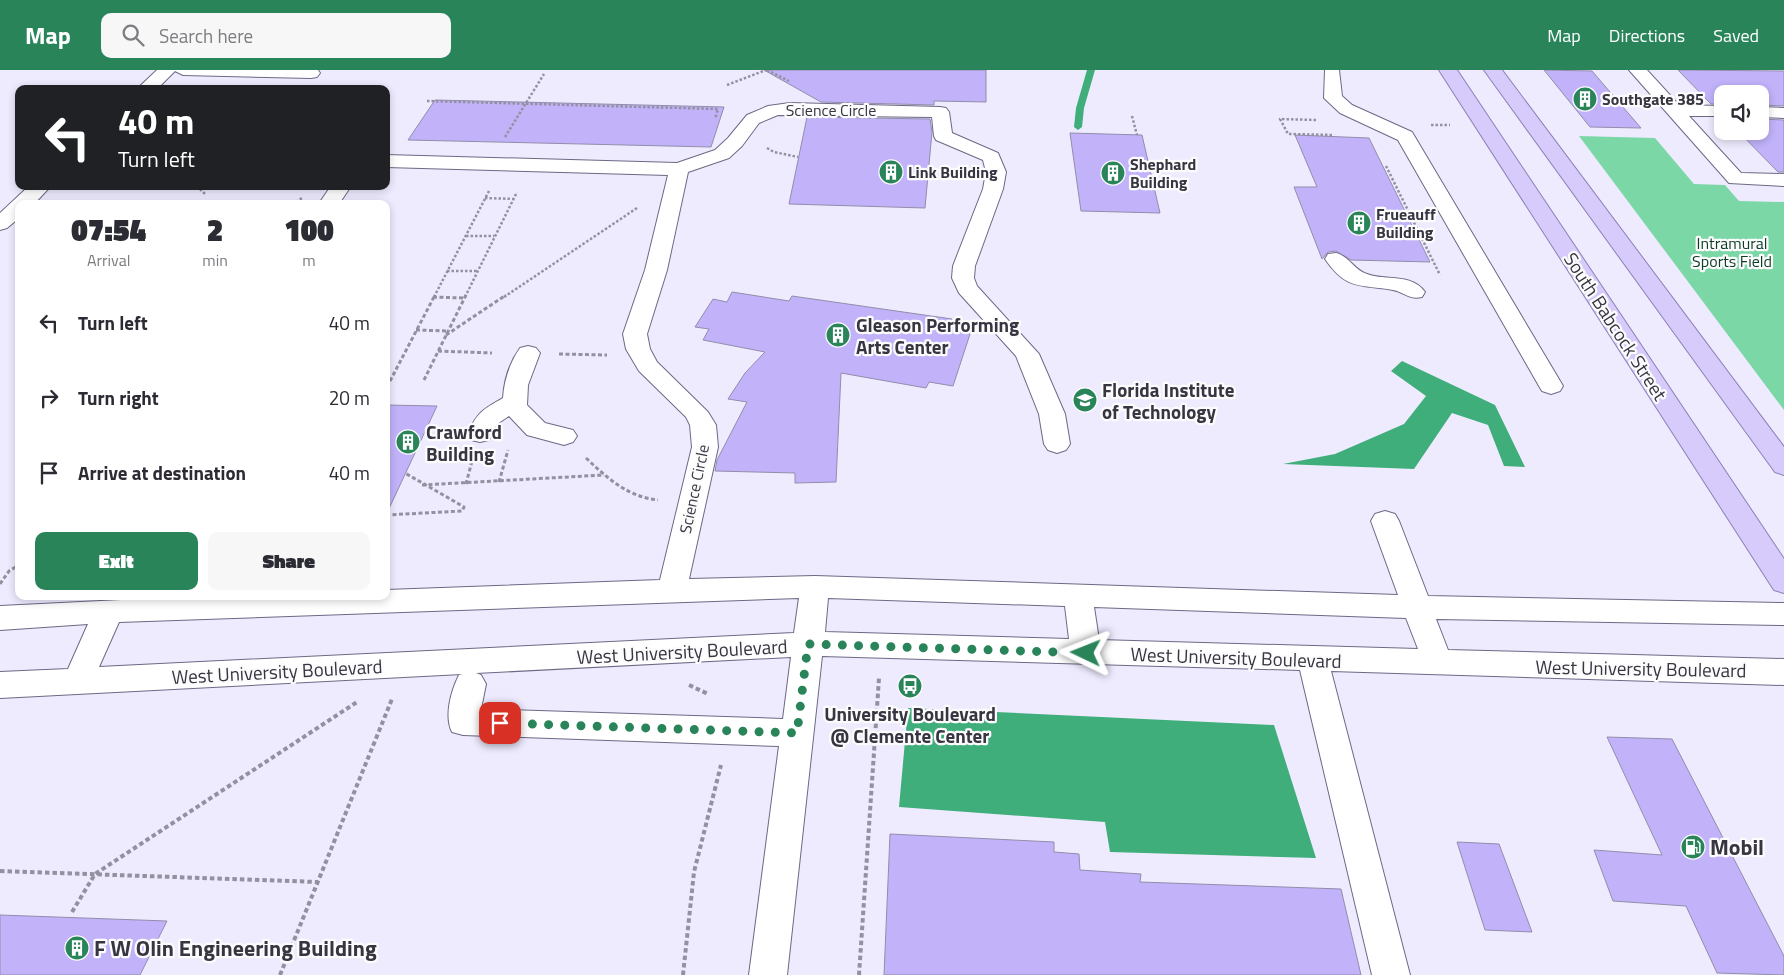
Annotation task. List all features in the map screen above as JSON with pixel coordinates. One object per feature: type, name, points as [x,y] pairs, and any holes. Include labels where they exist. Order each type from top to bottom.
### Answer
[{"type":"main road","name":"South Babcock Street","points":[[1448,70],[1784,582]]},
{"type":"main road","points":[[1493,70],[1784,466]]},
{"type":"street","points":[[150,85],[167,70]]},
{"type":"street","points":[[183,70],[312,71]]},
{"type":"street","points":[[1353,70],[1344,73],[1326,71],[1333,98],[1346,109],[1405,136],[1551,386]]},
{"type":"street","points":[[1638,70],[1736,179],[1784,180]]},
{"type":"street","points":[[300,85],[312,71]]},
{"type":"street","name":"Science Circle","points":[[672,590],[705,447],[703,425],[696,412],[647,366],[638,349],[635,334],[656,270],[679,169],[722,154],[735,142],[753,119],[774,110],[790,108],[940,112],[943,136],[991,157],[996,172],[993,189],[964,266],[962,278],[977,300],[1027,354],[1052,414],[1056,444]]},
{"type":"street","points":[[1674,110],[1714,111]]},
{"type":"street","points":[[1769,112],[1784,113]]},
{"type":"street","points":[[390,161],[679,169]]},
{"type":"street","points":[[26,200],[37,190]]},
{"type":"street","points":[[0,224],[15,211]]},
{"type":"street","points":[[1336,259],[1346,273],[1365,283],[1404,284],[1414,292]]},
{"type":"street","points":[[515,416],[516,385],[528,353]]},
{"type":"street","points":[[480,434],[487,419],[515,416],[536,429],[564,436]]},
{"type":"street","points":[[1385,521],[1438,663]]},
{"type":"street","points":[[768,975],[815,587]]},
{"type":"street","points":[[0,618],[672,590],[815,587],[1418,607],[1784,614]]},
{"type":"street","points":[[1078,595],[1086,653]]},
{"type":"street","points":[[78,681],[109,612]]},
{"type":"street","name":"West University Boulevard","points":[[0,685],[808,644],[1313,660],[1784,672]]},
{"type":"street","points":[[1313,660],[1391,975]]},
{"type":"street","points":[[470,684],[463,722],[797,733]]},
{"type":"path","points":[[727,85],[766,70]]},
{"type":"path","points":[[503,140],[544,74]]},
{"type":"path","points":[[427,101],[718,109]]},
{"type":"path","points":[[1132,116],[1137,135]]},
{"type":"path","points":[[1280,119],[1288,134],[1337,135]]},
{"type":"path","points":[[762,144],[774,152],[798,157]]},
{"type":"path","points":[[1383,161],[1442,280]]},
{"type":"path","points":[[390,381],[492,184]]},
{"type":"path","points":[[424,380],[520,185]]},
{"type":"path","points":[[201,190],[206,196]]},
{"type":"path","points":[[485,198],[514,199]]},
{"type":"path","points":[[416,330],[447,333],[639,206]]},
{"type":"path","points":[[465,236],[495,236]]},
{"type":"path","points":[[447,270],[478,271]]},
{"type":"path","points":[[433,297],[463,298]]},
{"type":"path","points":[[499,482],[515,416]]},
{"type":"path","points":[[564,436],[604,475],[645,500],[694,496]]},
{"type":"path","points":[[390,515],[462,511],[464,507],[405,473]]},
{"type":"path","points":[[422,484],[499,482],[604,475]]},
{"type":"path","points":[[1,589],[4,578],[15,568]]},
{"type":"path","points":[[860,975],[879,675]]},
{"type":"path","points":[[280,975],[396,690]]},
{"type":"path","points":[[72,912],[95,874],[364,697]]},
{"type":"path","points":[[683,975],[694,872],[722,762]]},
{"type":"path","points":[[0,871],[318,882]]},
{"type":"green space","name":"Intramural Sports Field","points":[[1579,136],[1655,138],[1694,184],[1725,185],[1739,201],[1784,202],[1784,410]]},
{"type":"shaded area","points":[[1402,361],[1495,405],[1525,467],[1504,466],[1488,425],[1452,413],[1414,469],[1283,464],[1335,454],[1404,424],[1426,396],[1391,371]]},
{"type":"shaded area","points":[[908,708],[1274,725],[1316,858],[1110,852],[1105,822],[899,807]]},
{"type":"building","points":[[764,70],[986,70],[986,102],[934,101],[934,105],[821,102]]},
{"type":"building","name":"Southgate 385","points":[[1544,70],[1592,71],[1641,128],[1590,127]]},
{"type":"building","points":[[1678,70],[1784,71],[1784,106],[1769,105],[1769,85],[1714,85],[1714,104],[1711,104]]},
{"type":"building","points":[[435,100],[724,107],[711,147],[408,140]]},
{"type":"building","name":"Link Building","points":[[807,117],[930,119],[932,132],[925,208],[789,204]]},
{"type":"building","points":[[1769,119],[1784,120],[1784,172],[1778,172],[1747,140],[1769,140]]},
{"type":"building","name":"Shephard Building","points":[[1070,133],[1142,135],[1160,213],[1081,211]]},
{"type":"building","name":"Frueauff Building","points":[[1295,135],[1369,138],[1430,262],[1351,260],[1336,251],[1328,252],[1322,259],[1294,187],[1317,187]]},
{"type":"building","points":[[732,292],[789,301],[792,296],[952,319],[951,325],[972,328],[953,386],[929,382],[926,388],[841,373],[836,482],[795,483],[795,473],[715,471],[717,460],[747,402],[728,399],[745,373],[765,352],[703,340],[709,329],[695,327],[713,299],[727,302]]},
{"type":"building","name":"Crawford Building","points":[[390,405],[437,406],[390,506]]},
{"type":"building","name":"Mobil","points":[[1607,737],[1672,739],[1784,956],[1784,975],[1717,973],[1686,906],[1613,901],[1594,850],[1662,855]]},
{"type":"building","points":[[890,834],[1054,842],[1054,852],[1079,854],[1080,870],[1141,874],[1140,882],[1341,889],[1361,975],[884,975]]},
{"type":"building","points":[[1457,842],[1499,844],[1532,932],[1485,930]]},
{"type":"building","name":"F W Olin Engineering Building","points":[[0,915],[167,921],[140,975],[0,975]]},
{"type":"waterway","points":[[1078,127],[1080,108],[1091,70]]},
{"type":"place","name":"Southgate 385","points":[[1585,99]]},
{"type":"place","name":"Link Building","points":[[891,172]]},
{"type":"place","name":"Shephard Building","points":[[1113,173]]},
{"type":"place","name":"Frueauff Building","points":[[1359,223]]},
{"type":"place","name":"Gleason Performing Arts Center","points":[[838,335]]},
{"type":"place","name":"Florida Institute of Technology","points":[[1085,400]]},
{"type":"place","name":"Crawford Building","points":[[408,442]]},
{"type":"place","name":"University Boulevard @ Clemente Center","points":[[910,686]]},
{"type":"place","name":"Mobil","points":[[1693,847]]},
{"type":"place","name":"F W Olin Engineering Building","points":[[77,948]]},
{"type":"route","points":[[500,723],[797,733],[808,644],[1086,653]]}]
